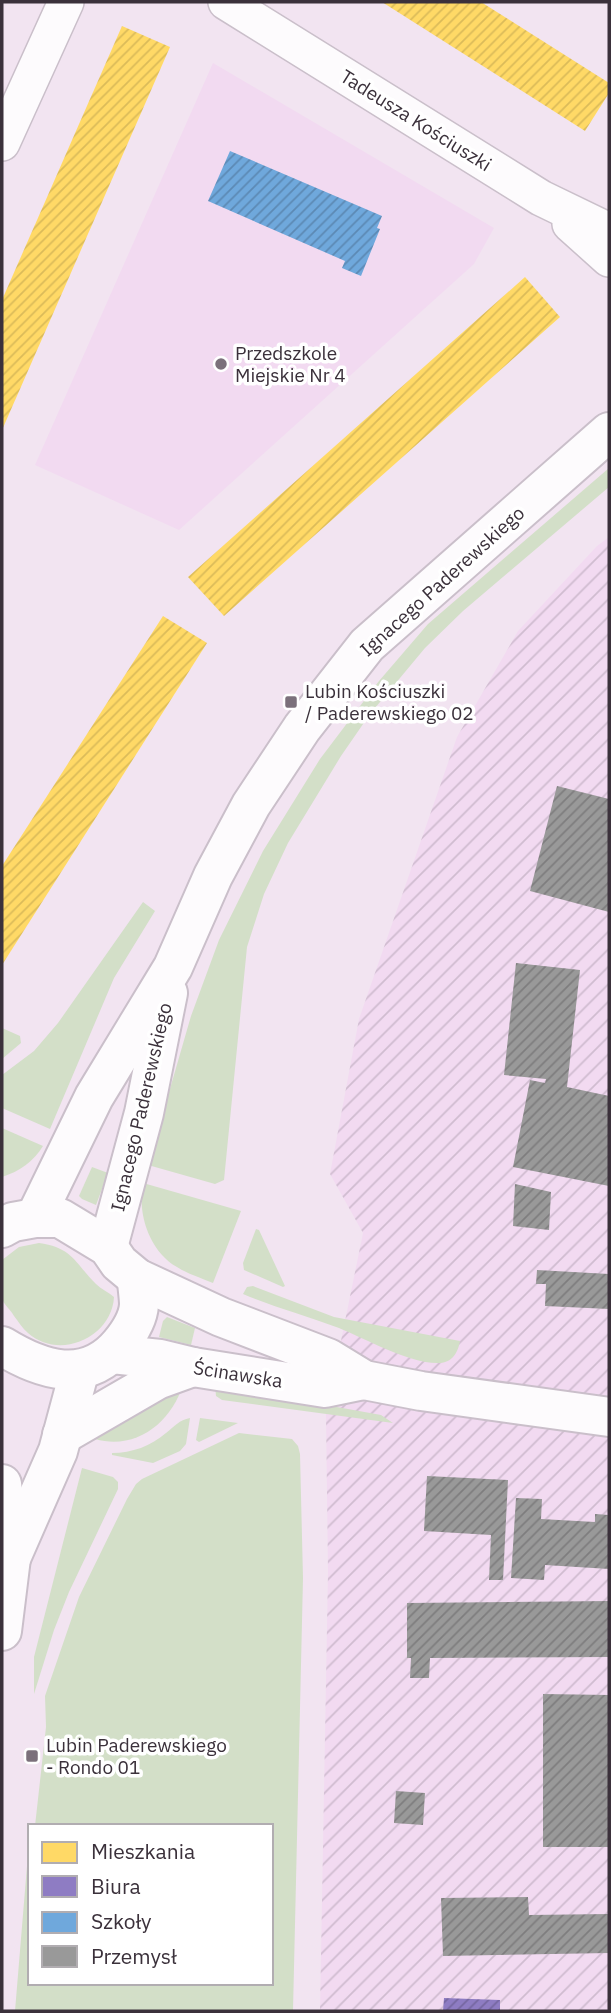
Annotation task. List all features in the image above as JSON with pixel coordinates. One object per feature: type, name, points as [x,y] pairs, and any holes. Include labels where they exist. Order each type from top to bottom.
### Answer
[{"type":"street","points":[[2,143],[66,2]]},
{"type":"street","name":"Tadeusza Kościuszki","points":[[226,2],[541,198],[609,231]]},
{"type":"street","points":[[541,198],[609,259]]},
{"type":"street","name":"Ignacego Paderewskiego","points":[[19,1223],[173,967],[213,876],[251,805],[333,687],[367,645],[609,432]]},
{"type":"street","name":"Ignacego Paderewskiego","points":[[108,1247],[144,1113],[173,967]]},
{"type":"street","name":"Ścinawska","points":[[19,1223],[60,1218],[108,1247],[118,1263],[137,1278],[221,1317],[328,1357],[365,1380],[421,1391],[609,1417]]},
{"type":"street","points":[[11,1558],[58,1451],[62,1435],[96,1362],[131,1331],[139,1306],[137,1278]]},
{"type":"street","name":"Ścinawska","points":[[2,1346],[22,1359],[50,1368],[96,1362],[160,1359],[193,1367],[325,1388],[365,1380]]},
{"type":"street","points":[[62,1435],[157,1380],[193,1367]]},
{"type":"street","points":[[2,1484],[11,1558],[2,1631]]},
{"type":"shaded area","name":"Przedszkole Miejskie Nr 4","points":[[213,63],[494,228],[474,264],[179,530],[35,465]]},
{"type":"shaded area","points":[[609,537],[609,2011],[320,2011],[328,1572],[326,1414],[363,1233],[330,1174],[359,1019],[457,737],[518,631],[597,546]]},
{"type":"green space","points":[[609,468],[609,487],[463,611],[425,648],[370,714],[288,843],[264,894],[247,947],[224,1180],[215,1184],[148,1165],[191,1016],[219,940],[263,851],[320,759],[379,681],[428,624]]},
{"type":"green space","points":[[143,902],[155,911],[114,978],[50,1129],[2,1108],[2,1075],[34,1051],[58,1023]]},
{"type":"green space","points":[[2,1028],[20,1036],[21,1043],[2,1059]]},
{"type":"green space","points":[[2,1128],[43,1146],[25,1165],[2,1177]]},
{"type":"green space","points":[[92,1167],[108,1173],[96,1205],[79,1196]]},
{"type":"green space","points":[[143,1183],[241,1211],[213,1283],[167,1260],[152,1241],[142,1207]]},
{"type":"green space","points":[[256,1229],[259,1230],[285,1286],[283,1287],[244,1270],[243,1263]]},
{"type":"green space","points":[[39,1243],[66,1252],[96,1284],[114,1297],[111,1311],[104,1323],[82,1340],[55,1345],[41,1341],[24,1329],[3,1300],[2,1260],[19,1247]]},
{"type":"green space","points":[[253,1286],[334,1317],[460,1341],[459,1345],[454,1356],[448,1361],[429,1363],[416,1360],[339,1328],[243,1294],[247,1287]]},
{"type":"green space","points":[[167,1317],[195,1328],[191,1345],[159,1337],[163,1321]]},
{"type":"green space","points":[[183,1384],[170,1410],[150,1430],[124,1441],[95,1439],[97,1435]]},
{"type":"green space","points":[[215,1385],[381,1415],[393,1423],[222,1400],[216,1396]]},
{"type":"green space","points":[[190,1418],[186,1444],[180,1451],[153,1463],[112,1455],[148,1445]]},
{"type":"green space","points":[[200,1418],[238,1423],[199,1442],[196,1440]]},
{"type":"green space","points":[[239,1433],[292,1439],[298,1446],[303,1578],[293,2011],[15,2011],[27,1866],[28,1985],[273,1985],[273,1824],[35,1824],[46,1727],[45,1696],[79,1597],[127,1499],[142,1479]]},
{"type":"green space","points":[[82,1468],[113,1477],[118,1482],[118,1489],[69,1592],[34,1694],[34,1657]]},
{"type":"building: Mieszkania","points":[[382,2],[481,2],[609,83],[609,93],[585,131]]},
{"type":"building: Mieszkania","points":[[122,26],[170,47],[2,430],[2,300]]},
{"type":"building: Mieszkania","points":[[525,277],[560,317],[224,616],[188,577]]},
{"type":"building: Mieszkania","points":[[163,616],[207,643],[2,965],[2,866]]},
{"type":"building: Biura","points":[[444,1998],[500,2000],[500,2011],[443,2011]]},
{"type":"building: Szkoły","points":[[230,151],[382,216],[377,228],[380,229],[361,276],[342,268],[345,261],[208,201]]},
{"type":"building: Przemysł","points":[[557,786],[609,799],[609,912],[530,891]]},
{"type":"building: Przemysł","points":[[516,963],[580,970],[567,1087],[609,1096],[609,1186],[513,1167],[530,1080],[545,1083],[546,1079],[504,1075]]},
{"type":"building: Przemysł","points":[[515,1184],[551,1192],[549,1230],[513,1226]]},
{"type":"building: Przemysł","points":[[537,1270],[609,1274],[609,1309],[545,1306],[546,1284],[536,1284]]},
{"type":"building: Przemysł","points":[[427,1476],[508,1480],[503,1580],[489,1580],[491,1535],[424,1531]]},
{"type":"building: Przemysł","points":[[516,1498],[542,1499],[541,1519],[595,1522],[595,1514],[609,1515],[609,1569],[545,1565],[544,1580],[511,1578]]},
{"type":"building: Przemysł","points":[[609,1601],[609,1657],[430,1658],[429,1678],[410,1678],[411,1658],[407,1658],[407,1603]]},
{"type":"building: Przemysł","points":[[543,1694],[609,1695],[609,1847],[543,1847]]},
{"type":"building: Przemysł","points":[[396,1791],[425,1793],[423,1825],[394,1823]]},
{"type":"building: Przemysł","points":[[528,1897],[529,1915],[609,1914],[609,1953],[443,1956],[441,1898]]},
{"type":"place","name":"Przedszkole Miejskie Nr 4","points":[[221,364]]},
{"type":"place","name":"Lubin Kościuszki / Paderewskiego 02","points":[[291,702]]},
{"type":"place","name":"Lubin Paderewskiego - Rondo 01","points":[[32,1756]]}]
